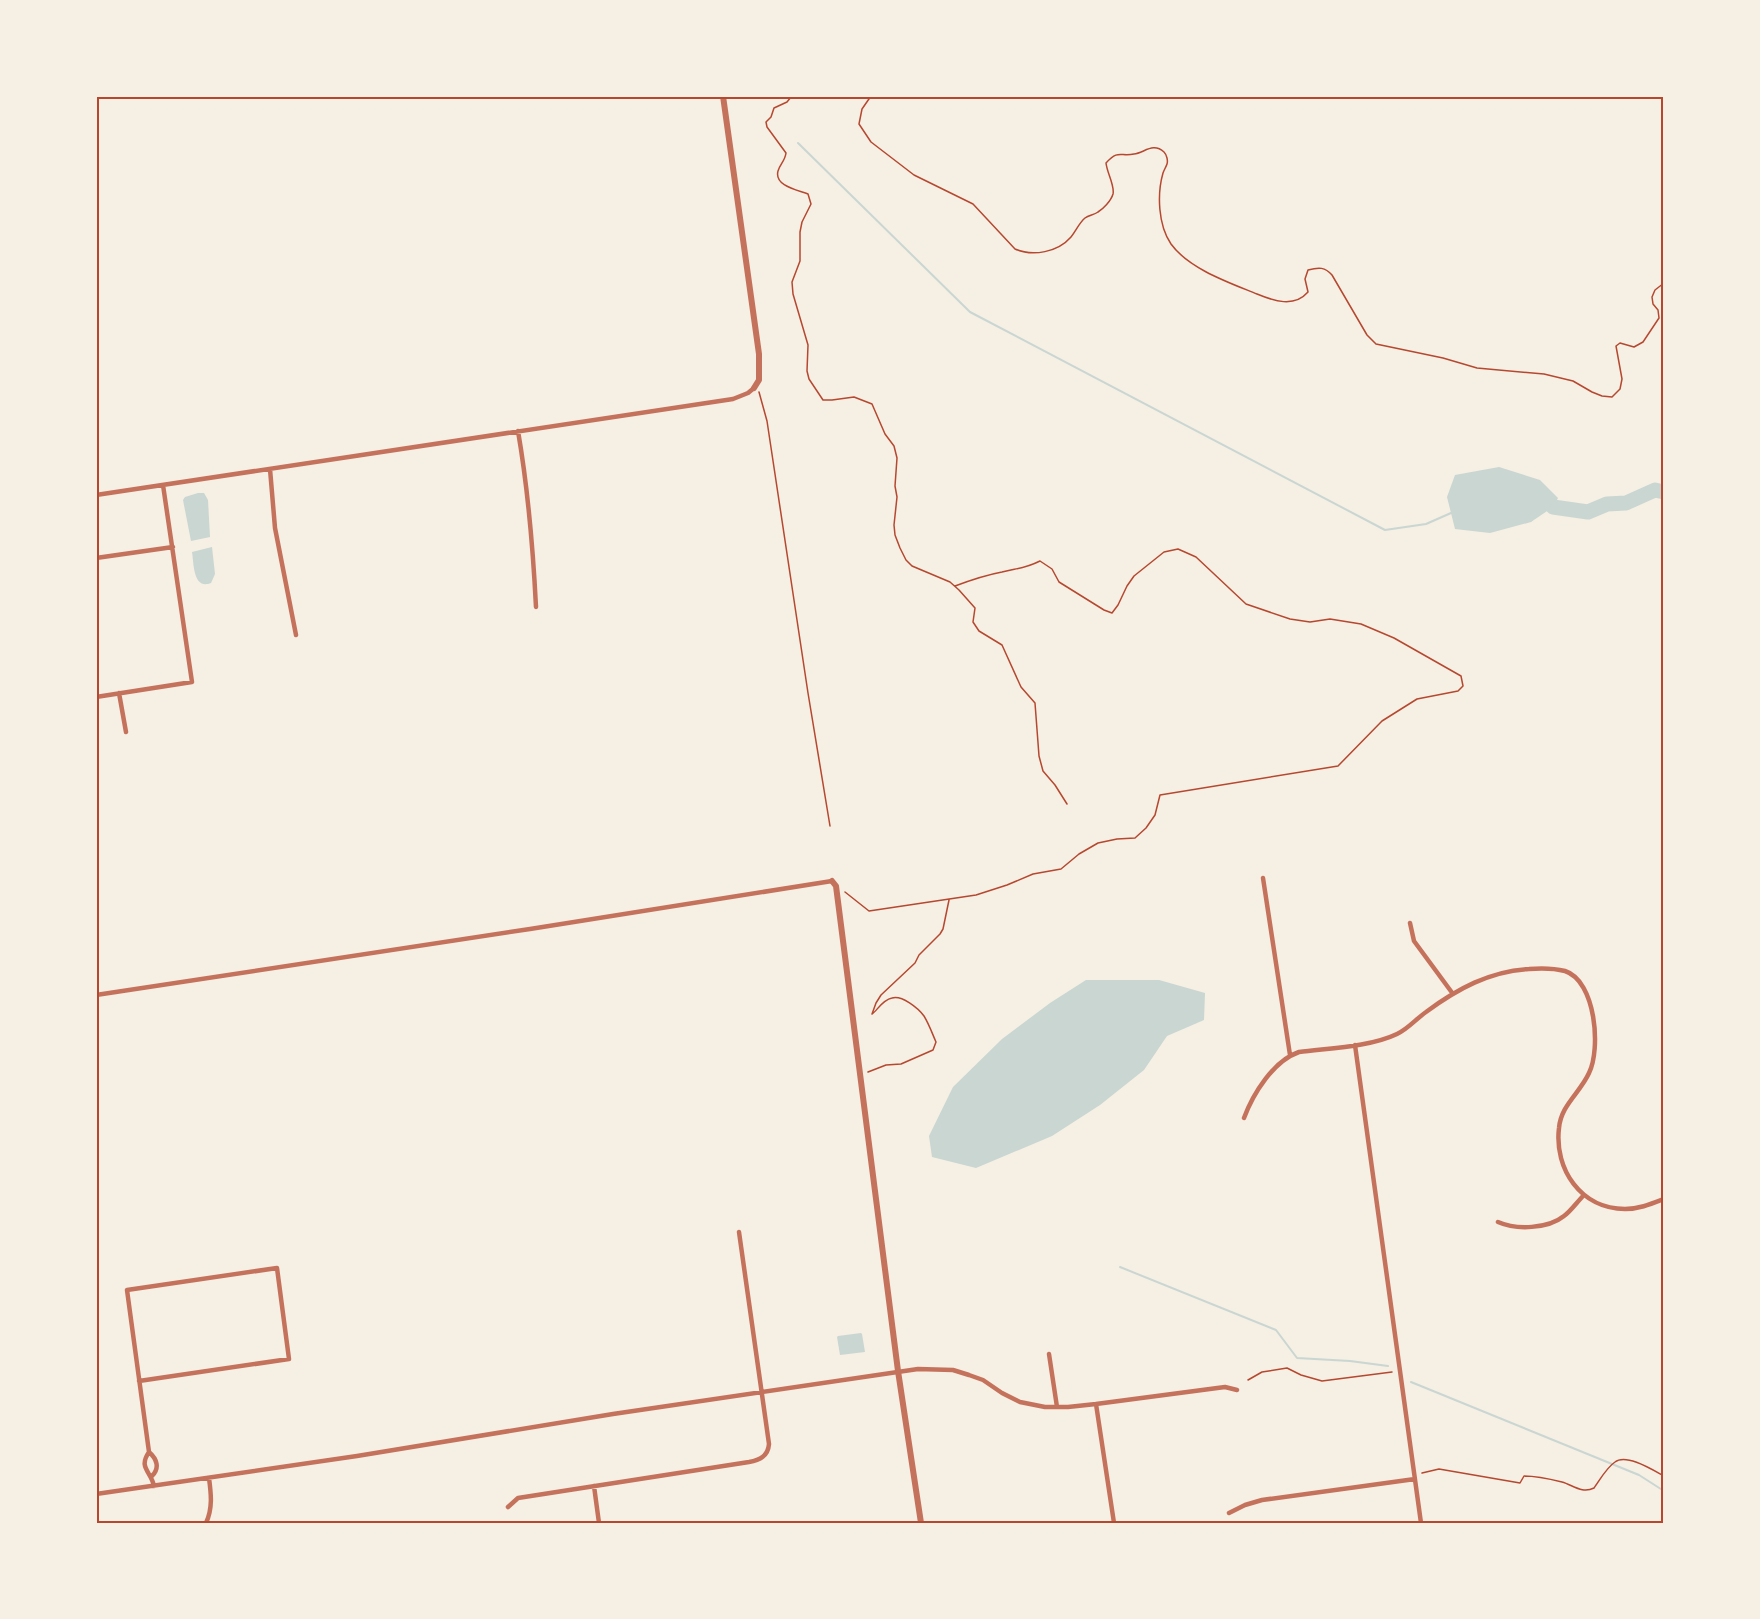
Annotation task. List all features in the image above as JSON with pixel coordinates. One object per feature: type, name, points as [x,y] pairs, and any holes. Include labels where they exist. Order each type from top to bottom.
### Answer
[{"type":"street","points":[[96,495],[732,399],[748,393],[759,380],[759,354],[723,96]]},
{"type":"street","points":[[518,431],[525,469],[536,607]]},
{"type":"street","points":[[270,469],[275,528],[296,635]]},
{"type":"street","points":[[96,697],[192,682],[163,485]]},
{"type":"street","points":[[96,558],[172,547]]},
{"type":"street","points":[[119,693],[126,732]]},
{"type":"street","points":[[1263,878],[1290,1055]]},
{"type":"street","points":[[96,995],[834,884],[862,1075],[898,1371],[921,1523]]},
{"type":"street","points":[[1410,923],[1414,941],[1453,994]]},
{"type":"street","points":[[1244,1118],[1259,1088],[1290,1055],[1390,1037],[1453,994],[1484,978],[1516,970],[1556,969],[1568,972],[1580,981],[1587,991],[1595,1038],[1590,1073],[1564,1109],[1559,1127],[1559,1155],[1563,1168],[1573,1184],[1584,1195],[1602,1204],[1619,1209],[1636,1208],[1664,1199]]},
{"type":"street","points":[[1355,1045],[1421,1523]]},
{"type":"street","points":[[1498,1222],[1514,1227],[1549,1224],[1563,1217],[1584,1195]]},
{"type":"street","points":[[508,1507],[518,1498],[761,1459],[769,1449],[769,1444],[739,1232]]},
{"type":"street","points":[[139,1381],[289,1359],[277,1268],[127,1290],[139,1381],[149,1452],[156,1459],[157,1464],[156,1472],[152,1476]]},
{"type":"street","points":[[1049,1354],[1057,1407]]},
{"type":"street","points":[[96,1494],[357,1456],[898,1371],[953,1370],[983,1380],[1020,1402],[1045,1407],[1096,1404],[1211,1388],[1225,1387],[1237,1390]]},
{"type":"street","points":[[1096,1404],[1114,1523]]},
{"type":"street","points":[[149,1452],[144,1465],[152,1476],[153,1486]]},
{"type":"street","points":[[206,1523],[212,1495],[209,1478]]},
{"type":"street","points":[[1229,1513],[1262,1500],[1415,1479]]},
{"type":"street","points":[[594,1486],[599,1523]]},
{"type":"path","points":[[790,96],[787,102],[774,108],[771,117],[766,122],[766,127],[786,153],[785,161],[778,170],[781,183],[808,194],[810,204],[802,222],[800,261],[792,282],[793,294],[808,345],[809,380],[823,400],[854,397],[872,404],[885,434],[894,446],[897,458],[894,525],[900,548],[912,566],[936,575],[955,586],[975,608],[973,622],[979,631],[1002,645],[1021,687],[1035,703],[1039,756],[1043,771],[1055,785],[1066,804]]},
{"type":"path","points":[[871,96],[862,109],[859,124],[872,142],[914,175],[973,204],[1015,249],[1023,252],[1045,252],[1057,248],[1070,238],[1086,217],[1098,212],[1109,202],[1113,194],[1106,163],[1111,157],[1120,153],[1136,154],[1145,148],[1163,151],[1168,163],[1163,173],[1160,195],[1163,225],[1171,244],[1189,262],[1245,290],[1274,301],[1287,302],[1304,297],[1308,292],[1305,279],[1308,270],[1317,267],[1326,269],[1332,275],[1367,335],[1376,344],[1383,346],[1431,355],[1477,368],[1544,374],[1573,381],[1592,392],[1612,397],[1620,389],[1622,379],[1616,346],[1620,343],[1634,347],[1643,342],[1659,318],[1652,297],[1655,290],[1664,283]]},
{"type":"path","points":[[755,386],[767,421],[830,826]]},
{"type":"path","points":[[834,884],[869,911],[976,895],[1033,874],[1061,869],[1079,854],[1098,843],[1136,837],[1155,816],[1160,795],[1338,766],[1382,721],[1417,699],[1458,691],[1463,686],[1461,676],[1394,638],[1361,624],[1330,619],[1310,622],[1290,619],[1246,604],[1196,556],[1178,549],[1164,552],[1134,576],[1112,613],[1059,582],[1052,569],[1040,561],[1026,568],[976,578],[955,586]]},
{"type":"path","points":[[862,1075],[886,1065],[901,1064],[933,1050],[936,1042],[923,1015],[904,1000],[891,998],[878,1006],[872,1016],[872,1014],[879,998],[888,986],[915,963],[919,955],[940,934],[949,900]]},
{"type":"path","points":[[1248,1380],[1262,1372],[1287,1368],[1301,1376],[1322,1381],[1392,1372]]},
{"type":"path","points":[[1422,1473],[1439,1469],[1520,1483],[1524,1476],[1529,1476],[1562,1482],[1579,1490],[1590,1490],[1616,1461],[1623,1459],[1648,1467],[1664,1476]]},
{"type":"shaded area","points":[[1499,467],[1540,480],[1558,498],[1553,507],[1531,522],[1490,533],[1455,529],[1447,497],[1455,475]]},
{"type":"shaded area","points":[[204,493],[208,500],[210,537],[191,541],[183,500],[185,497]]},
{"type":"shaded area","points":[[212,547],[215,574],[211,583],[205,584],[201,583],[195,575],[192,552]]},
{"type":"shaded area","points":[[1086,980],[1159,980],[1205,993],[1204,1020],[1167,1036],[1144,1070],[1100,1105],[1052,1136],[976,1168],[932,1157],[929,1136],[953,1087],[1002,1039],[1050,1003]]},
{"type":"shaded area","points":[[861,1333],[865,1352],[840,1355],[837,1337]]},
{"type":"waterway","points":[[798,143],[970,312],[1385,530],[1426,524],[1451,513]]},
{"type":"waterway","points":[[1553,507],[1588,512],[1607,504],[1626,503],[1655,490],[1664,492]]},
{"type":"waterway","points":[[1120,1267],[1276,1330],[1297,1358],[1388,1366]]},
{"type":"waterway","points":[[1411,1382],[1639,1475],[1664,1491]]}]
